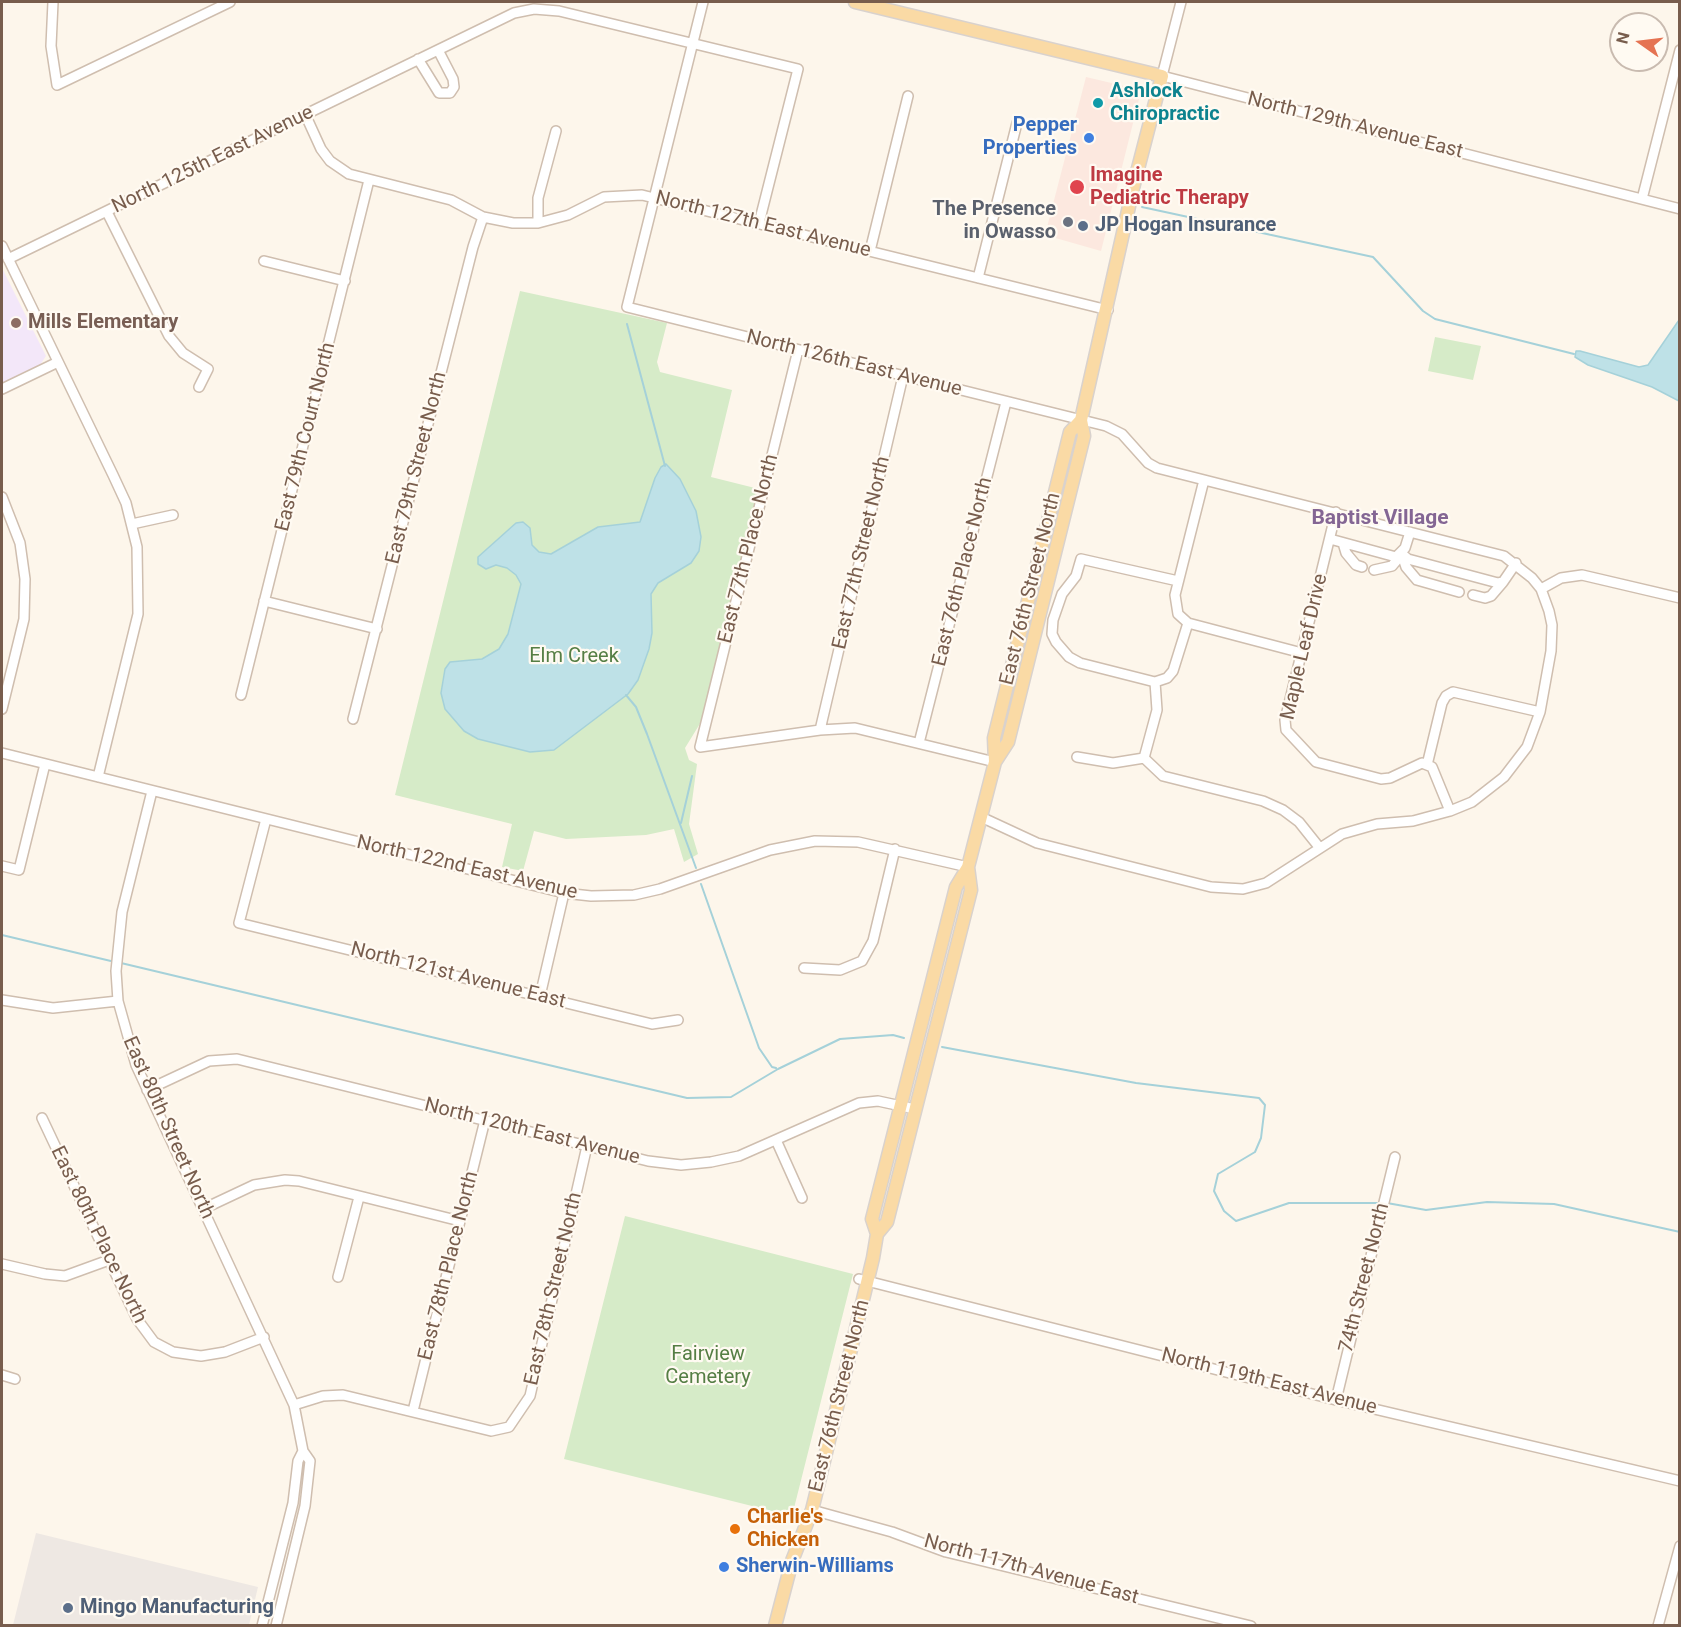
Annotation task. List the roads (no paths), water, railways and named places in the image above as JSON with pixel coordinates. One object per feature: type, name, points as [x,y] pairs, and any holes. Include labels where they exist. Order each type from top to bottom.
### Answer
[{"type":"main road","name":"North 129th Avenue East","points":[[855,2],[870,3],[1162,76]]},
{"type":"main road","name":"East 76th Street North","points":[[877,1234],[872,1219],[956,887],[968,867],[995,762],[1008,742],[1084,436],[1081,420],[1108,310],[1134,184],[1162,76]]},
{"type":"main road","name":"East 76th Street North","points":[[775,1626],[789,1570],[812,1510],[864,1280],[877,1234],[886,1222],[971,890],[968,867]]},
{"type":"street","points":[[53,2],[51,46],[57,85],[230,2]]},
{"type":"street","points":[[654,198],[703,2]]},
{"type":"street","name":"East 76th Street North","points":[[1162,76],[1181,2]]},
{"type":"street","name":"North 125th East Avenue","points":[[8,259],[500,19],[523,10],[545,9],[798,69],[759,223]]},
{"type":"street","points":[[418,60],[439,93],[450,93],[454,87],[453,79],[438,50]]},
{"type":"street","points":[[1642,200],[1680,50]]},
{"type":"street","name":"North 129th Avenue East","points":[[1162,76],[1680,209]]},
{"type":"street","points":[[870,251],[908,96]]},
{"type":"street","name":"North 127th East Avenue","points":[[305,114],[321,149],[330,161],[349,174],[451,200],[483,217],[513,223],[538,223],[568,215],[604,197],[628,194],[759,223],[1108,310]]},
{"type":"street","points":[[978,278],[1017,123]]},
{"type":"street","points":[[538,223],[538,198],[556,131]]},
{"type":"street","name":"East 79th Court North","points":[[241,695],[369,180]]},
{"type":"street","name":"North 126th East Avenue","points":[[654,198],[627,307],[1081,420]]},
{"type":"street","points":[[107,212],[169,336],[183,353],[208,369],[199,387]]},
{"type":"street","name":"East 79th Street North","points":[[353,719],[473,247],[483,217]]},
{"type":"street","points":[[2,246],[113,475],[132,524],[139,570],[138,614],[98,777]]},
{"type":"street","points":[[264,261],[345,281]]},
{"type":"street","name":"East 77th Place North","points":[[798,350],[700,747],[820,730]]},
{"type":"street","points":[[2,389],[58,362]]},
{"type":"street","name":"East 77th Street North","points":[[820,730],[903,376]]},
{"type":"street","name":"East 76th Place North","points":[[919,743],[1006,402]]},
{"type":"street","points":[[981,817],[1037,843],[1222,888],[1243,889],[1266,883],[1319,846],[1359,828],[1413,821],[1450,811],[1472,802],[1504,777],[1527,747],[1540,712],[1548,679],[1552,625],[1541,589],[1516,563],[1490,551],[1157,468],[1148,463],[1129,441],[1114,429],[1081,420]]},
{"type":"street","points":[[1203,480],[1178,581],[1175,604],[1178,614],[1188,623],[1302,653]]},
{"type":"street","points":[[2,497],[20,543],[26,579],[24,619],[2,710]]},
{"type":"street","name":"Maple Leaf Drive","points":[[1336,512],[1284,724],[1286,730],[1316,762],[1381,779],[1390,778],[1422,763],[1427,765]]},
{"type":"street","points":[[132,524],[173,515]]},
{"type":"street","points":[[1374,570],[1392,566],[1402,554],[1410,531]]},
{"type":"street","points":[[1330,539],[1396,557],[1402,554]]},
{"type":"street","points":[[1343,543],[1346,553],[1356,565],[1362,567]]},
{"type":"street","points":[[1402,554],[1408,559],[1503,582]]},
{"type":"street","points":[[1402,554],[1406,567],[1417,580],[1459,592]]},
{"type":"street","points":[[1178,581],[1081,559],[1076,576],[1062,594],[1053,620],[1052,634],[1060,650],[1080,663],[1155,682],[1167,678],[1173,671],[1188,623]]},
{"type":"street","points":[[1473,595],[1485,598],[1491,596],[1516,563]]},
{"type":"street","points":[[1541,589],[1562,578],[1582,575],[1680,598]]},
{"type":"street","points":[[264,601],[377,629]]},
{"type":"street","points":[[1144,758],[1157,710],[1155,682]]},
{"type":"street","points":[[1450,811],[1432,767],[1427,765],[1442,703],[1446,696],[1453,692],[1540,712]]},
{"type":"street","points":[[820,730],[855,728],[995,762]]},
{"type":"street","name":"North 122nd East Avenue","points":[[2,753],[564,893],[610,897],[651,891],[770,850],[814,841],[858,842],[968,867]]},
{"type":"street","points":[[1077,757],[1113,763],[1144,758]]},
{"type":"street","points":[[1144,758],[1163,776],[1263,801],[1283,810],[1299,822],[1319,846]]},
{"type":"street","points":[[2,866],[19,870],[45,764]]},
{"type":"street","name":"East 80th Street North","points":[[152,791],[122,912],[116,971],[118,1001],[128,1042],[147,1090],[294,1405],[303,1451],[310,1461],[310,1484],[276,1626]]},
{"type":"street","name":"North 121st Avenue East","points":[[266,819],[240,923],[652,1024],[678,1020]]},
{"type":"street","points":[[804,968],[840,970],[861,961],[873,941],[896,849]]},
{"type":"street","points":[[540,996],[564,893]]},
{"type":"street","points":[[2,1000],[53,1008],[118,1001]]},
{"type":"street","name":"North 120th East Avenue","points":[[147,1090],[208,1061],[237,1059],[648,1161],[681,1165],[727,1159],[859,1103],[878,1101],[915,1109]]},
{"type":"street","name":"East 80th Place North","points":[[42,1118],[136,1319],[147,1335],[163,1348],[193,1356],[213,1356],[264,1338]]},
{"type":"street","name":"East 78th Place North","points":[[413,1412],[485,1120]]},
{"type":"street","points":[[776,1140],[802,1198]]},
{"type":"street","name":"East 78th Street North","points":[[413,1412],[491,1431],[508,1427],[530,1396],[587,1146]]},
{"type":"street","name":"74th Street North","points":[[1336,1400],[1395,1157]]},
{"type":"street","points":[[203,1209],[254,1185],[273,1180],[299,1181],[460,1221]]},
{"type":"street","points":[[338,1276],[359,1197]]},
{"type":"street","points":[[2,1264],[65,1276],[109,1260]]},
{"type":"street","name":"North 119th East Avenue","points":[[864,1280],[1336,1400],[1680,1481]]},
{"type":"street","points":[[2,1375],[15,1379]]},
{"type":"street","points":[[294,1405],[322,1396],[343,1395],[413,1412]]},
{"type":"street","name":"East 80th Street North","points":[[262,1626],[294,1503],[298,1461],[303,1451]]},
{"type":"street","name":"North 117th Avenue East","points":[[812,1510],[892,1532],[946,1552],[1251,1626]]},
{"type":"street","points":[[1658,1626],[1680,1546]]},
{"type":"water","points":[[1679,320],[1679,401],[1652,387],[1588,365],[1575,357],[1576,351],[1580,351],[1639,367],[1648,365]]},
{"type":"water","points":[[666,464],[680,479],[696,511],[701,537],[699,551],[691,563],[658,583],[651,594],[652,633],[649,649],[638,680],[628,694],[554,750],[530,752],[478,739],[464,731],[445,709],[441,693],[445,669],[450,662],[482,659],[499,649],[508,634],[521,584],[516,575],[507,568],[496,565],[486,569],[478,564],[478,557],[516,523],[523,522],[530,528],[532,545],[539,552],[551,554],[598,527],[640,522],[655,478],[661,467]]},
{"type":"waterway","points":[[1142,207],[1373,257],[1423,311],[1435,319],[1574,354]]},
{"type":"waterway","points":[[627,324],[665,466]]},
{"type":"waterway","points":[[626,695],[636,707],[647,734],[696,868]]},
{"type":"waterway","points":[[681,823],[692,776]]},
{"type":"waterway","points":[[701,884],[759,1048],[772,1067],[776,1068]]},
{"type":"waterway","points":[[2,935],[115,962]]},
{"type":"waterway","points":[[121,963],[687,1098],[731,1097],[778,1069],[840,1039],[893,1035],[904,1038]]},
{"type":"waterway","points":[[942,1047],[1136,1083],[1259,1098],[1265,1105],[1261,1138],[1255,1152],[1218,1174],[1214,1191],[1224,1211],[1236,1221],[1289,1203],[1382,1203]]},
{"type":"waterway","points":[[1387,1203],[1426,1210],[1487,1202],[1554,1204],[1680,1232]]},
{"type":"place","name":"Ashlock Chiropractic","points":[[1098,103]]},
{"type":"place","name":"Pepper Properties","points":[[1089,138]]},
{"type":"place","name":"Imagine Pediatric Therapy","points":[[1077,187]]},
{"type":"place","name":"The Presence in Owasso","points":[[1068,222]]},
{"type":"place","name":"JP Hogan Insurance","points":[[1083,226]]},
{"type":"place","name":"Mills Elementary","points":[[16,323]]},
{"type":"place","name":"Charlie's Chicken","points":[[735,1529]]},
{"type":"place","name":"Sherwin-Williams","points":[[724,1567]]},
{"type":"place","name":"Mingo Manufacturing","points":[[68,1608]]},
{"type":"district","name":"Baptist Village","points":[[1380,519]]},
{"type":"park label","name":"Elm Creek","points":[[574,657]]},
{"type":"park label","name":"Fairview Cemetery","points":[[708,1366]]}]
